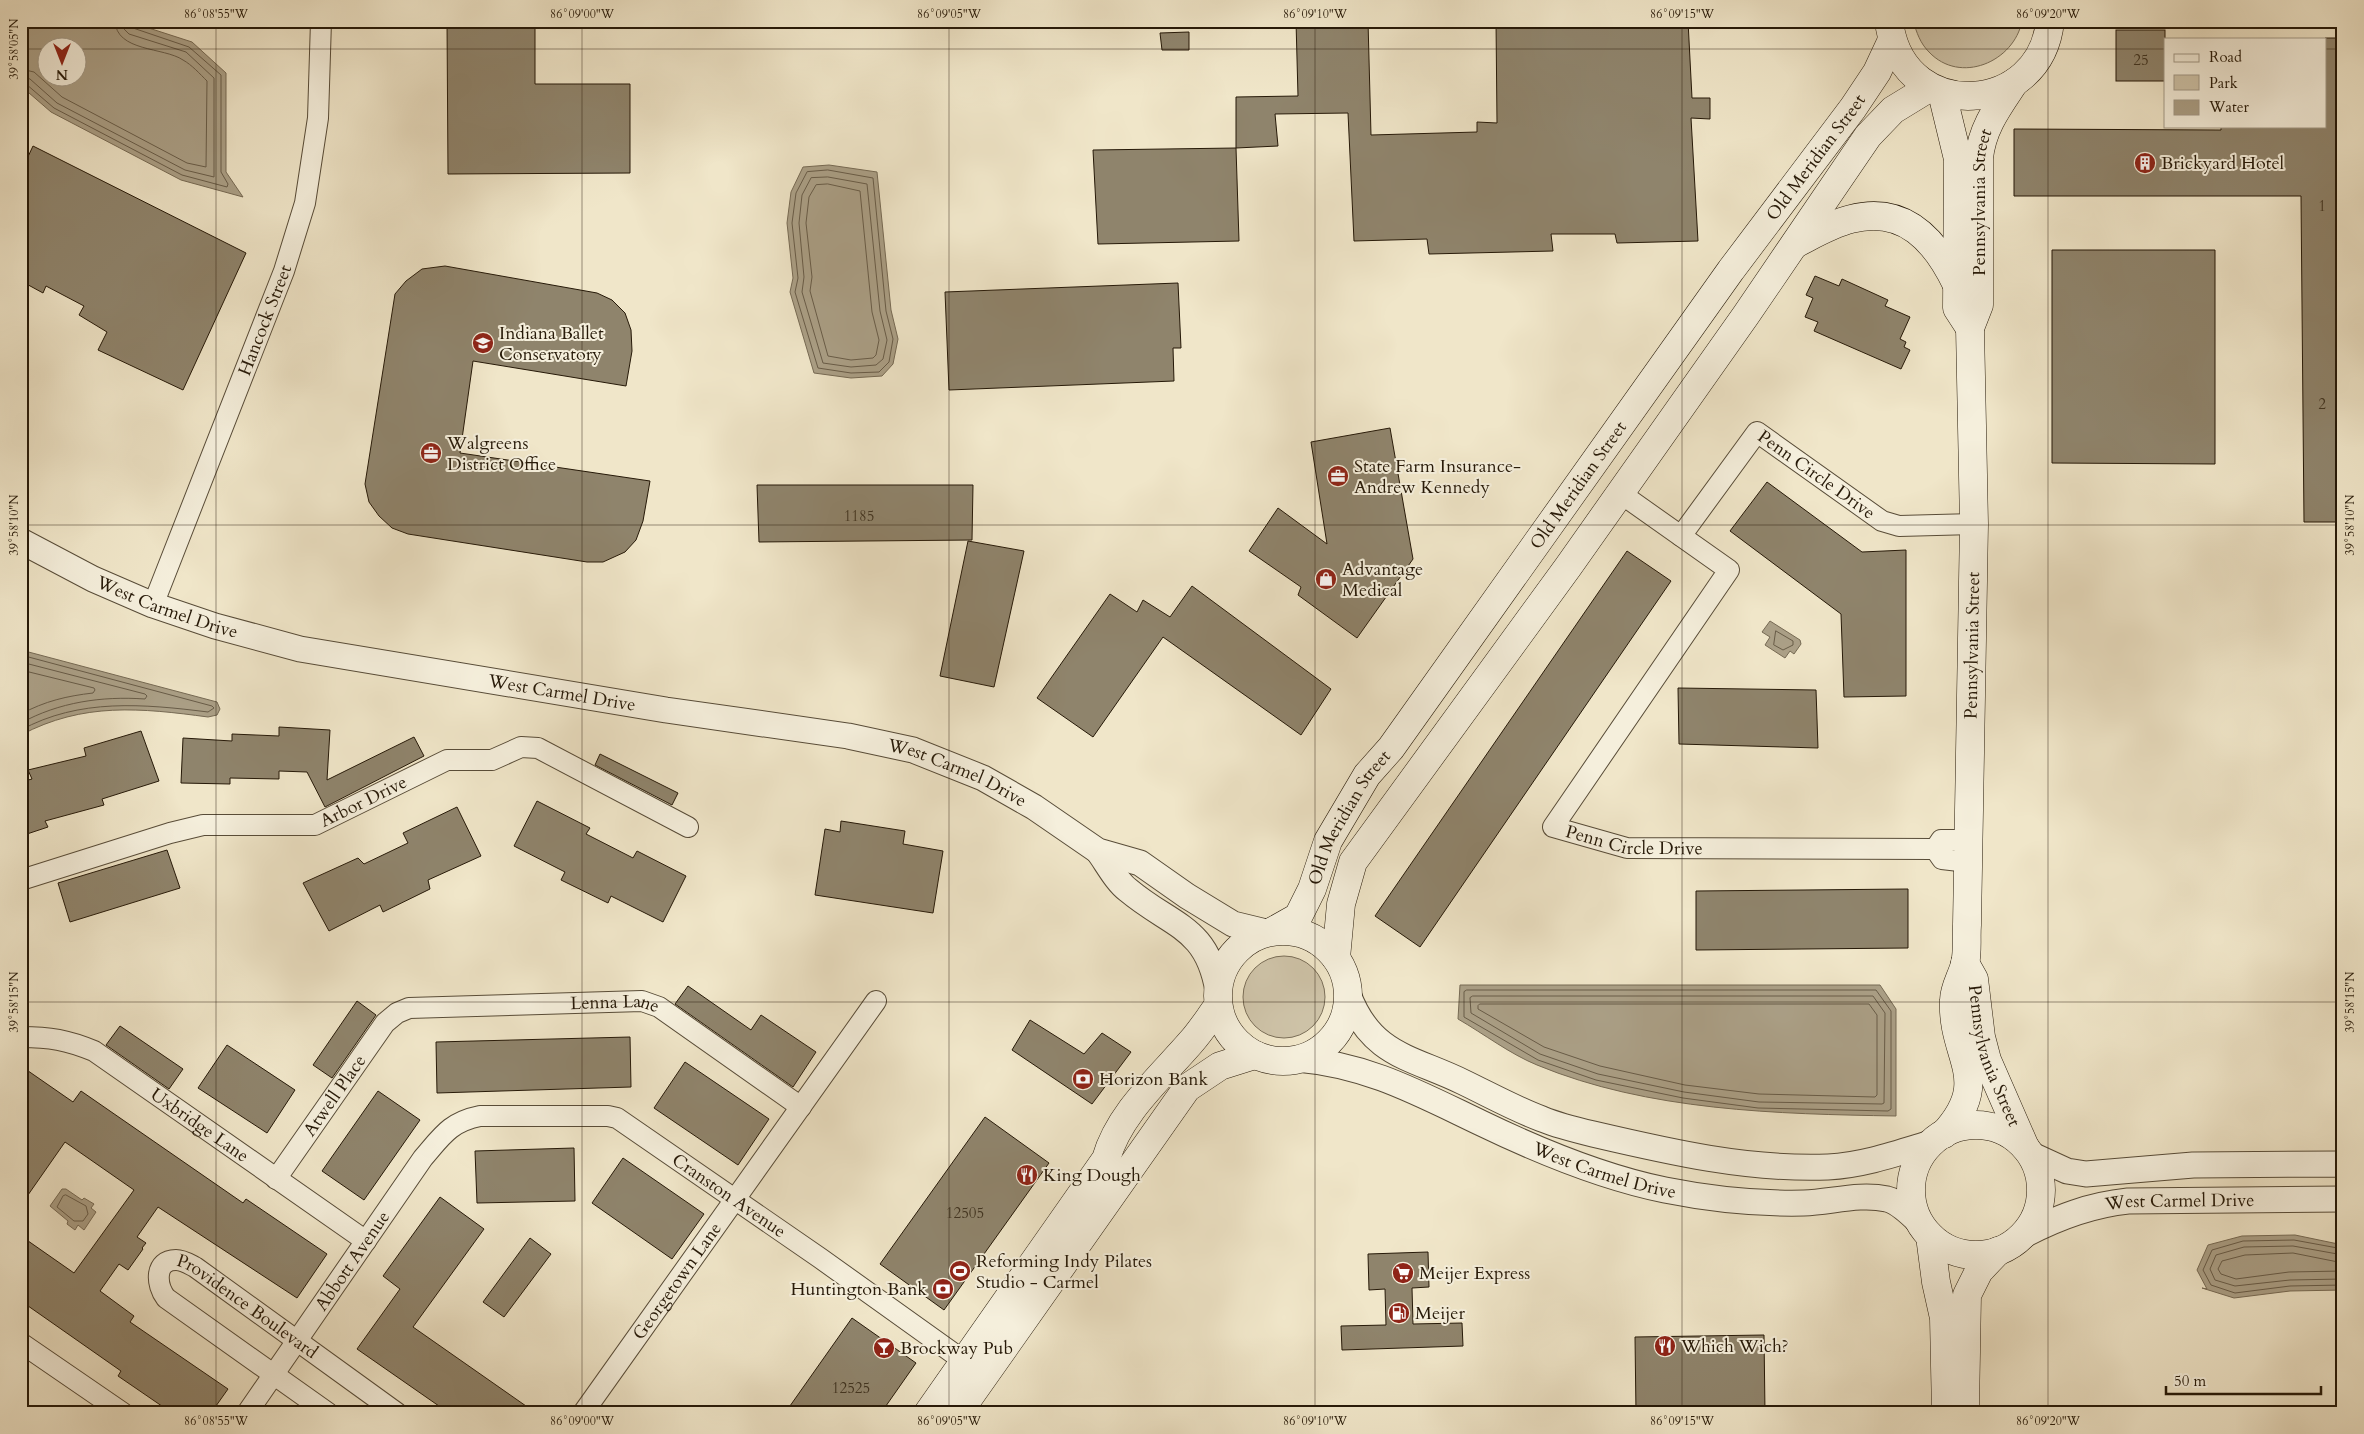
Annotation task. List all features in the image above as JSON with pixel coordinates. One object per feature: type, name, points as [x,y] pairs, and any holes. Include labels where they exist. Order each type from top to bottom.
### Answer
[{"type":"main road","points":[[1890,30],[1908,70],[1936,90],[1962,96],[1980,96],[2014,83],[2034,65],[2046,42],[2050,21]]},
{"type":"main road","name":"Old Meridian Street","points":[[1270,932],[1298,917],[1312,889],[1328,841],[1368,775],[1391,748],[1731,270],[1853,108],[1877,72],[1890,30]]},
{"type":"main road","name":"Pennsylvania Street","points":[[1938,1139],[1962,1113],[1970,1085],[1954,1013],[1954,999],[1965,963],[1974,524],[1970,328],[1979,305],[1980,146],[1989,121],[2014,83]]},
{"type":"main road","name":"Pennsylvania Street","points":[[1936,90],[1958,159],[1959,288],[1957,308],[1970,328]]},
{"type":"main road","name":"Old Meridian Street","points":[[1336,958],[1342,897],[1353,862],[1620,493],[1868,136],[1883,118],[1904,102],[1936,90]]},
{"type":"main road","points":[[1794,245],[1831,226],[1853,218],[1872,216],[1889,218],[1907,224],[1926,237],[1944,259],[1959,288]]},
{"type":"main road","points":[[928,1413],[1106,1160],[1111,1142],[1140,1100],[1191,1042],[1218,998],[1225,965],[1233,954],[1254,937],[1270,932],[1302,933],[1315,939],[1336,958],[1343,969],[1348,994],[1344,1019],[1330,1041],[1309,1056],[1297,1059],[1275,1060],[1255,1054],[1242,1046],[1231,1035],[1223,1021],[1218,998]]},
{"type":"main road","name":"Pennsylvania Street","points":[[1965,963],[1974,979],[1980,1037],[1987,1060],[2028,1151]]},
{"type":"main road","points":[[958,1413],[1187,1088],[1220,1066],[1255,1054]]},
{"type":"main road","points":[[1925,1229],[1951,1250],[1966,1254],[1983,1255],[1998,1251],[2012,1244],[2024,1234],[2037,1215],[2041,1199],[2040,1176],[2028,1151],[2006,1133],[1983,1126],[1959,1128],[1938,1139],[1921,1157],[1912,1181],[1914,1207],[1925,1229],[1944,1318],[1946,1413]]},
{"type":"main road","points":[[1965,1413],[1967,1295],[1979,1270],[1998,1251]]},
{"type":"street","name":"Hancock Street","points":[[153,605],[284,272],[305,203],[318,118],[321,21]]},
{"type":"street","name":"Penn Circle Drive","points":[[1681,536],[1757,432],[1882,521],[1898,526],[1974,524]]},
{"type":"street","name":"Penn Circle Drive","points":[[1620,493],[1729,570],[1553,827],[1627,848],[1935,849],[1942,860],[1968,851]]},
{"type":"street","name":"West Carmel Drive","points":[[21,541],[93,579],[153,605],[215,626],[300,649],[666,710],[887,743],[939,760],[983,778],[1034,807],[1098,850],[1140,863],[1187,896],[1234,924],[1270,932]]},
{"type":"street","name":"Arbor Drive","points":[[21,880],[170,833],[203,825],[315,825],[447,760],[492,760],[521,747],[538,748],[688,826]]},
{"type":"street","name":"West Carmel Drive","points":[[1098,850],[1125,889],[1194,936],[1204,948],[1215,974],[1218,998]]},
{"type":"street","name":"West Carmel Drive","points":[[1348,994],[1363,1023],[1388,1049],[1513,1107],[1572,1130],[1680,1154],[1722,1161],[1829,1167],[1873,1160],[1938,1139]]},
{"type":"street","name":"Lenna Lane","points":[[397,1013],[409,1008],[642,1001],[659,1007],[801,1107]]},
{"type":"street","name":"Georgetown Lane","points":[[583,1413],[876,1001]]},
{"type":"street","name":"Atwell Place","points":[[276,1179],[385,1023],[397,1013]]},
{"type":"street","name":"Uxbridge Lane","points":[[21,1037],[54,1037],[70,1040],[94,1051],[366,1241]]},
{"type":"street","name":"West Carmel Drive","points":[[1297,1059],[1328,1062],[1363,1071],[1412,1090],[1519,1140],[1583,1166],[1631,1182],[1694,1195],[1767,1202],[1804,1203],[1848,1200],[1868,1196],[1889,1199],[1925,1229]]},
{"type":"street","name":"Cranston Avenue","points":[[466,1119],[480,1116],[521,1114],[608,1116],[617,1118],[964,1361]]},
{"type":"street","name":"Abbott Avenue","points":[[247,1413],[423,1158],[448,1129],[466,1119]]},
{"type":"street","name":"West Carmel Drive","points":[[2028,1151],[2067,1171],[2086,1174],[2193,1165],[2339,1164],[2343,1167]]},
{"type":"street","name":"West Carmel Drive","points":[[2024,1234],[2077,1210],[2101,1204],[2128,1201],[2343,1199]]},
{"type":"street","name":"Providence Boulevard","points":[[328,1413],[166,1298],[159,1289],[157,1281],[165,1264],[174,1260],[184,1261],[196,1267],[397,1413]]},
{"type":"street","points":[[21,1343],[123,1413]]},
{"type":"green space","points":[[1913,21],[2022,21],[2017,35],[2008,48],[1997,58],[1970,68],[1955,67],[1942,62],[1929,52],[1917,34]]},
{"type":"green space","points":[[1276,956],[1292,956],[1307,963],[1318,974],[1325,989],[1322,1013],[1313,1026],[1292,1038],[1276,1038],[1261,1031],[1250,1020],[1243,1005],[1243,989],[1250,974],[1261,963]]},
{"type":"water","points":[[21,21],[127,21],[192,42],[226,73],[226,172],[243,197],[181,180],[51,112],[21,86]]},
{"type":"water","points":[[829,165],[877,172],[891,310],[898,339],[893,364],[882,376],[851,378],[814,373],[790,292],[793,278],[787,223],[791,192],[803,167]]},
{"type":"water","points":[[1770,621],[1800,640],[1801,644],[1794,654],[1790,651],[1785,658],[1765,645],[1770,637],[1762,632]]},
{"type":"water","points":[[21,650],[217,702],[220,709],[217,715],[208,717],[136,710],[90,712],[44,724],[21,735]]},
{"type":"water","points":[[1460,985],[1880,985],[1896,1009],[1896,1116],[1805,1114],[1714,1107],[1668,1101],[1623,1092],[1579,1080],[1537,1065],[1507,1050],[1458,1019]]},
{"type":"water","points":[[62,1189],[66,1189],[82,1200],[84,1198],[94,1204],[91,1208],[96,1212],[84,1230],[78,1225],[75,1230],[67,1224],[68,1221],[50,1206]]},
{"type":"water","points":[[2295,1235],[2343,1245],[2343,1290],[2290,1291],[2234,1298],[2202,1288],[2207,1289],[2197,1270],[2208,1245],[2242,1236]]},
{"type":"building","points":[[447,21],[535,21],[535,84],[630,84],[630,173],[448,174]]},
{"type":"building","points":[[1296,21],[1368,21],[1371,135],[1477,132],[1477,122],[1497,123],[1496,21],[1688,21],[1692,98],[1710,98],[1710,119],[1691,118],[1698,241],[1617,243],[1615,234],[1551,234],[1553,251],[1429,254],[1427,239],[1354,241],[1348,113],[1275,114],[1278,146],[1236,148],[1236,97],[1298,96]]},
{"type":"building","points":[[2116,30],[2165,30],[2164,81],[2116,81]]},
{"type":"building","points":[[1189,32],[1189,50],[1162,50],[1160,33]]},
{"type":"building","points":[[2326,38],[2343,38],[2343,522],[2304,522],[2301,196],[2014,196],[2014,129],[2221,130],[2221,128],[2326,128]]},
{"type":"building","points":[[33,146],[246,253],[183,390],[98,350],[107,332],[79,315],[84,306],[46,286],[43,293],[21,281],[21,164],[26,161]]},
{"type":"building","points":[[1236,148],[1239,241],[1098,244],[1093,150]]},
{"type":"building","points":[[2052,250],[2215,250],[2215,464],[2052,463]]},
{"type":"building","points":[[445,266],[597,293],[612,300],[625,313],[631,330],[632,351],[626,386],[473,361],[460,453],[650,481],[643,521],[636,540],[625,552],[603,562],[587,562],[408,534],[392,528],[379,516],[369,502],[365,484],[395,294],[406,281],[422,269]]},
{"type":"building","points":[[1815,276],[1839,286],[1842,279],[1888,300],[1885,306],[1910,317],[1900,339],[1906,342],[1904,347],[1910,350],[1901,369],[1814,331],[1818,322],[1805,317],[1813,298],[1806,295]]},
{"type":"building","points":[[1178,283],[1181,348],[1173,348],[1174,381],[949,390],[945,292]]},
{"type":"building","points":[[1390,428],[1413,559],[1357,638],[1298,595],[1301,587],[1249,551],[1278,508],[1327,544],[1311,442]]},
{"type":"building","points":[[1767,482],[1862,552],[1906,550],[1906,696],[1844,697],[1841,614],[1730,531]]},
{"type":"building","points":[[757,485],[973,485],[972,540],[759,542]]},
{"type":"building","points":[[968,541],[1024,551],[994,687],[940,676]]},
{"type":"building","points":[[1627,551],[1671,581],[1420,947],[1375,916]]},
{"type":"building","points":[[1192,586],[1331,689],[1301,735],[1163,637],[1093,737],[1037,698],[1110,594],[1137,612],[1143,600],[1170,617]]},
{"type":"building","points":[[1678,688],[1816,690],[1818,748],[1679,744]]},
{"type":"building","points":[[279,727],[330,730],[327,780],[414,737],[424,756],[325,807],[307,772],[279,771],[279,779],[230,778],[230,784],[181,783],[183,738],[232,741],[232,734],[279,736]]},
{"type":"building","points":[[141,731],[159,781],[102,799],[104,805],[45,821],[48,827],[21,836],[21,782],[32,779],[28,770],[86,756],[84,748]]},
{"type":"building","points":[[600,754],[678,793],[672,805],[595,765]]},
{"type":"building","points":[[537,801],[590,828],[586,834],[633,858],[637,851],[686,876],[663,922],[611,896],[608,903],[561,880],[565,872],[514,846]]},
{"type":"building","points":[[457,807],[481,856],[428,880],[430,889],[383,912],[380,905],[329,931],[303,883],[358,858],[364,864],[408,843],[403,833]]},
{"type":"building","points":[[841,821],[905,831],[903,844],[943,851],[933,913],[815,895],[825,829],[840,832]]},
{"type":"building","points":[[167,850],[180,888],[70,922],[58,883]]},
{"type":"building","points":[[1908,889],[1908,948],[1696,950],[1696,891]]},
{"type":"building","points":[[688,986],[751,1030],[761,1015],[816,1052],[793,1087],[675,1004]]},
{"type":"building","points":[[357,1001],[376,1015],[332,1078],[313,1065]]},
{"type":"building","name":"Horizon Bank","points":[[1030,1020],[1084,1054],[1102,1033],[1131,1052],[1092,1104],[1012,1050]]},
{"type":"building","points":[[120,1026],[183,1069],[169,1089],[106,1045]]},
{"type":"building","points":[[630,1037],[631,1087],[437,1093],[436,1042]]},
{"type":"building","points":[[227,1045],[295,1090],[267,1133],[198,1088]]},
{"type":"building","points":[[685,1062],[769,1119],[738,1165],[654,1108]]},
{"type":"building","points":[[21,1066],[73,1102],[81,1091],[243,1203],[246,1199],[327,1254],[297,1298],[158,1207],[137,1237],[146,1243],[143,1249],[128,1270],[119,1264],[100,1291],[134,1316],[130,1322],[228,1389],[211,1413],[172,1413],[118,1376],[121,1371],[21,1301],[21,1236],[74,1273],[134,1190],[65,1142],[21,1205]]},
{"type":"building","points":[[378,1091],[420,1120],[364,1200],[322,1171]]},
{"type":"building","points":[[985,1117],[1049,1163],[944,1310],[880,1264]]},
{"type":"building","points":[[574,1148],[575,1201],[477,1203],[475,1151]]},
{"type":"building","points":[[623,1158],[704,1214],[672,1259],[592,1203]]},
{"type":"building","points":[[440,1197],[484,1229],[413,1327],[536,1413],[449,1413],[357,1349],[400,1289],[383,1276]]},
{"type":"building","points":[[530,1238],[551,1254],[504,1317],[483,1302]]},
{"type":"building","points":[[1428,1252],[1429,1287],[1412,1288],[1413,1324],[1462,1323],[1463,1346],[1342,1350],[1341,1326],[1386,1325],[1385,1289],[1369,1290],[1368,1254]]},
{"type":"building","points":[[852,1318],[916,1363],[881,1413],[785,1413]]},
{"type":"building","points":[[1764,1335],[1765,1413],[1636,1413],[1635,1337]]},
{"type":"place","name":"Brickyard Hotel","points":[[2145,163]]},
{"type":"place","name":"Indiana Ballet Conservatory","points":[[483,343]]},
{"type":"place","name":"Walgreens District Office","points":[[431,453]]},
{"type":"place","name":"State Farm Insurance- Andrew Kennedy","points":[[1338,476]]},
{"type":"place","name":"Advantage Medical","points":[[1326,579]]},
{"type":"place","name":"Horizon Bank","points":[[1083,1079]]},
{"type":"place","name":"King Dough","points":[[1027,1175]]},
{"type":"place","name":"Reforming Indy Pilates Studio - Carmel","points":[[960,1271]]},
{"type":"place","name":"Meijer Express","points":[[1403,1273]]},
{"type":"place","name":"Huntington Bank","points":[[943,1289]]},
{"type":"place","name":"Meijer","points":[[1399,1313]]},
{"type":"place","name":"Which Wich?","points":[[1665,1346]]},
{"type":"place","name":"Brockway Pub","points":[[884,1348]]}]
